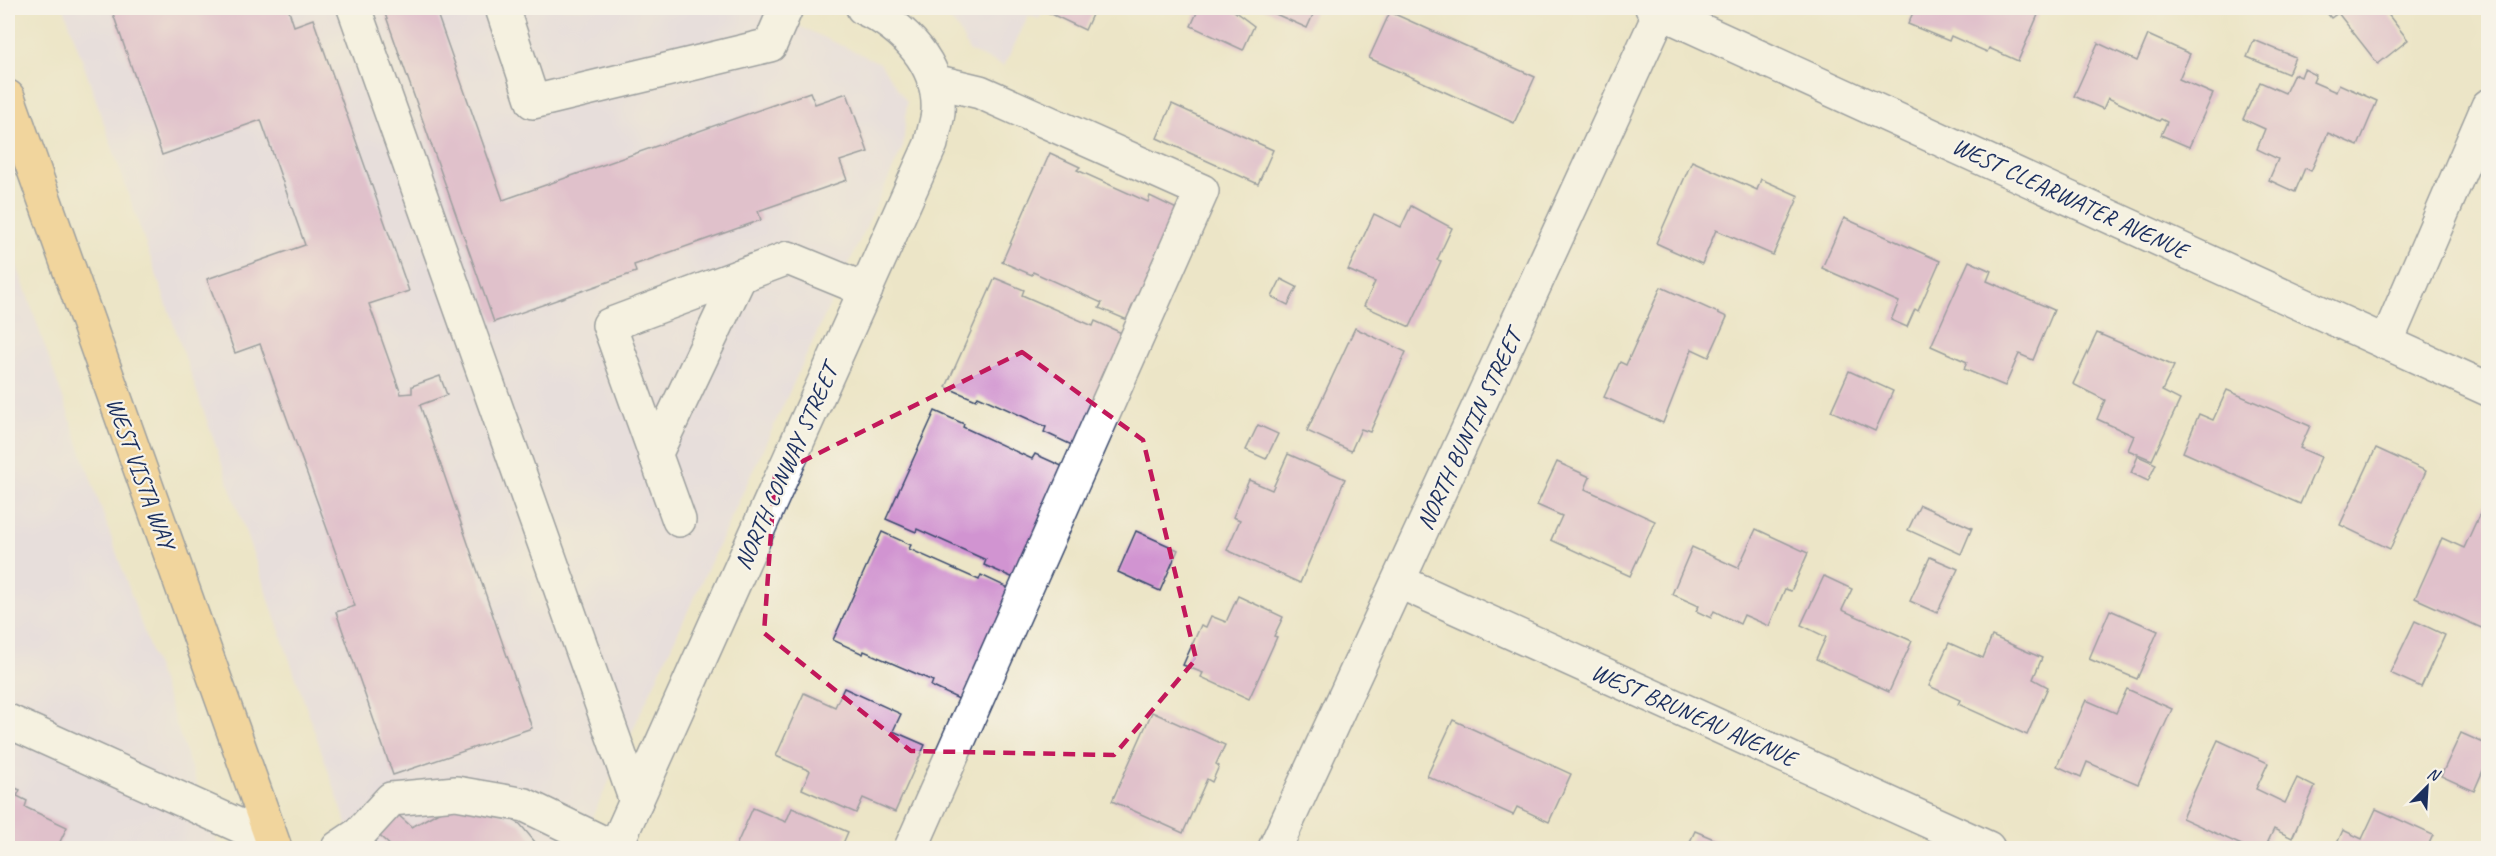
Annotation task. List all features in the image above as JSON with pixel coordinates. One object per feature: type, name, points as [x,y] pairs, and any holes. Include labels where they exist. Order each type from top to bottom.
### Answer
[{"type":"main road","name":"WEST VISTA WAY","points":[[8,97],[273,844]]},
{"type":"street","points":[[354,8],[636,801]]},
{"type":"street","points":[[502,8],[533,102],[770,45],[786,8]]},
{"type":"street","name":"NORTH CONWAY STREET","points":[[614,849],[931,144],[938,111],[934,81],[922,56],[906,34],[863,8]]},
{"type":"street","name":"WEST CLEARWATER AVENUE","points":[[1656,9],[2488,389]]},
{"type":"street","name":"NORTH BUNTIN STREET","points":[[1275,849],[1400,582],[1656,9]]},
{"type":"street","points":[[911,849],[1202,192],[980,92],[934,81]]},
{"type":"street","points":[[2386,343],[2488,106]]},
{"type":"street","points":[[679,520],[609,325],[788,258],[866,290]]},
{"type":"street","points":[[655,455],[740,276]]},
{"type":"street","name":"WEST BRUNEAU AVENUE","points":[[1400,582],[1988,849]]},
{"type":"street","points":[[8,721],[273,844]]},
{"type":"street","points":[[338,849],[359,834],[391,800],[456,793],[525,805],[614,849]]},
{"type":"highlighted area","points":[[1022,352],[1143,440],[1196,659],[1114,755],[911,751],[764,633],[775,475]]},
{"type":"shaded area","points":[[64,8],[759,8],[880,63],[907,102],[903,147],[578,848],[355,848]]},
{"type":"shaded area","points":[[939,8],[1044,8],[1039,19],[1029,15],[1004,66],[969,51],[958,29]]},
{"type":"shaded area","points":[[8,240],[219,848],[8,848]]},
{"type":"building","points":[[111,8],[288,8],[294,26],[313,19],[409,291],[369,304],[401,394],[412,393],[412,386],[440,376],[447,395],[420,405],[532,728],[393,775],[336,612],[355,606],[260,344],[235,353],[207,279],[305,245],[261,120],[162,155]]},
{"type":"building","points":[[383,8],[435,8],[503,200],[810,92],[815,104],[847,93],[868,152],[840,161],[847,180],[758,211],[761,220],[634,265],[636,272],[494,322]]},
{"type":"building","points":[[1049,8],[1095,8],[1085,30],[1047,12]]},
{"type":"building","points":[[1199,8],[1230,8],[1254,26],[1243,50],[1191,26]]},
{"type":"building","points":[[1262,8],[1316,8],[1307,28]]},
{"type":"building","points":[[1915,8],[2041,8],[2018,61],[1989,48],[1987,52],[1951,36],[1949,41],[1908,24]]},
{"type":"building","points":[[2323,8],[2383,8],[2408,40],[2378,64],[2338,13],[2331,18]]},
{"type":"building","points":[[1390,12],[1535,77],[1514,123],[1369,58]]},
{"type":"building","points":[[2148,35],[2190,54],[2179,79],[2213,94],[2189,147],[2161,135],[2167,122],[2161,119],[2159,121],[2108,98],[2103,109],[2074,96],[2098,43],[2137,61]]},
{"type":"building","points":[[2254,40],[2295,57],[2288,74],[2247,57]]},
{"type":"building","points":[[2304,69],[2316,75],[2313,82],[2336,92],[2339,84],[2377,101],[2358,146],[2328,133],[2311,171],[2305,168],[2295,192],[2269,180],[2278,159],[2257,149],[2265,129],[2243,119],[2260,82],[2285,93],[2294,74],[2301,77]]},
{"type":"building","points":[[1172,104],[1273,150],[1258,184],[1157,138]]},
{"type":"building","points":[[1050,153],[1080,167],[1077,170],[1148,202],[1150,196],[1181,211],[1132,322],[1099,308],[1102,303],[1033,272],[1032,275],[1002,262]]},
{"type":"building","points":[[1692,161],[1757,190],[1761,179],[1799,196],[1773,255],[1716,230],[1702,264],[1656,243]]},
{"type":"building","points":[[1411,206],[1452,228],[1437,260],[1441,261],[1410,327],[1364,306],[1375,282],[1348,270],[1374,214],[1401,227]]},
{"type":"building","points":[[1844,218],[1940,261],[1918,311],[1915,309],[1907,327],[1891,320],[1899,302],[1822,268]]},
{"type":"building","points":[[1969,261],[1991,271],[1987,281],[2054,310],[2033,360],[2019,354],[2005,386],[1964,369],[1967,362],[1931,346]]},
{"type":"building","points":[[995,278],[1024,290],[1022,295],[1093,326],[1095,321],[1126,335],[1076,447],[1044,432],[1046,427],[978,396],[976,400],[946,387]]},
{"type":"building","points":[[1281,279],[1297,287],[1288,305],[1272,297]]},
{"type":"building","points":[[1661,287],[1727,317],[1709,357],[1692,349],[1663,423],[1604,397],[1620,362],[1626,365]]},
{"type":"building","points":[[1355,328],[1406,352],[1370,432],[1361,429],[1351,451],[1307,431]]},
{"type":"building","points":[[2097,333],[2174,366],[2162,391],[2180,400],[2152,460],[2128,450],[2134,436],[2097,419],[2105,400],[2073,384]]},
{"type":"building","points":[[1849,371],[1893,391],[1875,431],[1831,411]]},
{"type":"building","points":[[2227,390],[2310,426],[2300,448],[2321,457],[2300,504],[2183,452],[2199,414],[2213,420]]},
{"type":"building","points":[[935,411],[964,424],[963,427],[1032,459],[1035,454],[1066,468],[1016,579],[984,565],[986,560],[917,529],[916,532],[886,519]]},
{"type":"building","points":[[1258,425],[1278,434],[1266,459],[1246,450]]},
{"type":"building","points":[[2376,448],[2426,471],[2390,549],[2340,525]]},
{"type":"building","points":[[1288,454],[1345,479],[1300,583],[1227,550],[1240,520],[1233,517],[1249,480],[1272,490]]},
{"type":"building","points":[[2138,456],[2156,464],[2148,481],[2131,473]]},
{"type":"building","points":[[1557,462],[1590,477],[1585,489],[1655,521],[1630,576],[1551,540],[1562,516],[1537,505]]},
{"type":"building","points":[[2486,500],[2488,501],[2488,625],[2486,630],[2415,598],[2442,538],[2464,548]]},
{"type":"building","points":[[1920,505],[1972,528],[1961,554],[1908,530]]},
{"type":"building","points":[[1756,529],[1808,553],[1791,591],[1785,589],[1769,626],[1744,615],[1740,624],[1714,611],[1711,618],[1696,611],[1699,606],[1672,594],[1692,547],[1738,568]]},
{"type":"building","points":[[1136,531],[1178,550],[1160,591],[1118,572]]},
{"type":"building","points":[[882,532],[911,545],[909,549],[979,580],[981,575],[1013,590],[963,701],[931,686],[933,681],[833,640]]},
{"type":"building","points":[[1930,557],[1958,569],[1937,613],[1910,601]]},
{"type":"building","points":[[1824,576],[1852,589],[1842,610],[1912,641],[1889,692],[1816,659],[1826,637],[1801,625]]},
{"type":"building","points":[[1238,596],[1283,617],[1274,636],[1277,637],[1249,699],[1201,677],[1203,673],[1183,665],[1201,625],[1206,627],[1211,616],[1226,622]]},
{"type":"building","points":[[2110,610],[2158,631],[2137,679],[2089,659]]},
{"type":"building","points":[[2415,621],[2445,635],[2421,687],[2390,673]]},
{"type":"building","points":[[1992,636],[2042,658],[2033,679],[2048,687],[2027,735],[1958,704],[1960,700],[1929,686],[1949,643],[1983,658]]},
{"type":"building","points":[[844,688],[901,714],[893,731],[925,745],[895,812],[863,798],[856,813],[802,789],[810,771],[776,756],[804,693],[835,707]]},
{"type":"building","points":[[2127,689],[2172,709],[2138,784],[2087,762],[2081,777],[2057,766],[2086,700],[2116,713]]},
{"type":"building","points":[[1152,712],[1225,745],[1216,764],[1219,766],[1212,782],[1207,779],[1183,833],[1112,801]]},
{"type":"building","points":[[1453,720],[1571,774],[1549,822],[1517,807],[1513,815],[1427,776]]},
{"type":"building","points":[[2461,733],[2488,745],[2488,759],[2474,791],[2441,776]]},
{"type":"building","points":[[2218,740],[2268,763],[2256,789],[2285,803],[2297,778],[2315,787],[2292,838],[2274,829],[2265,848],[2248,848],[2182,818]]},
{"type":"building","points":[[8,785],[20,790],[17,796],[27,801],[25,807],[67,827],[57,848],[8,848]]},
{"type":"building","points":[[471,806],[497,811],[520,824],[540,848],[393,848],[371,828],[389,807],[412,827],[444,809]]},
{"type":"building","points":[[753,808],[786,822],[792,808],[848,832],[841,848],[735,848]]},
{"type":"building","points":[[2376,809],[2433,835],[2427,848],[2335,848],[2343,830],[2362,839]]},
{"type":"building","points":[[1695,831],[1735,848],[1687,848]]}]
